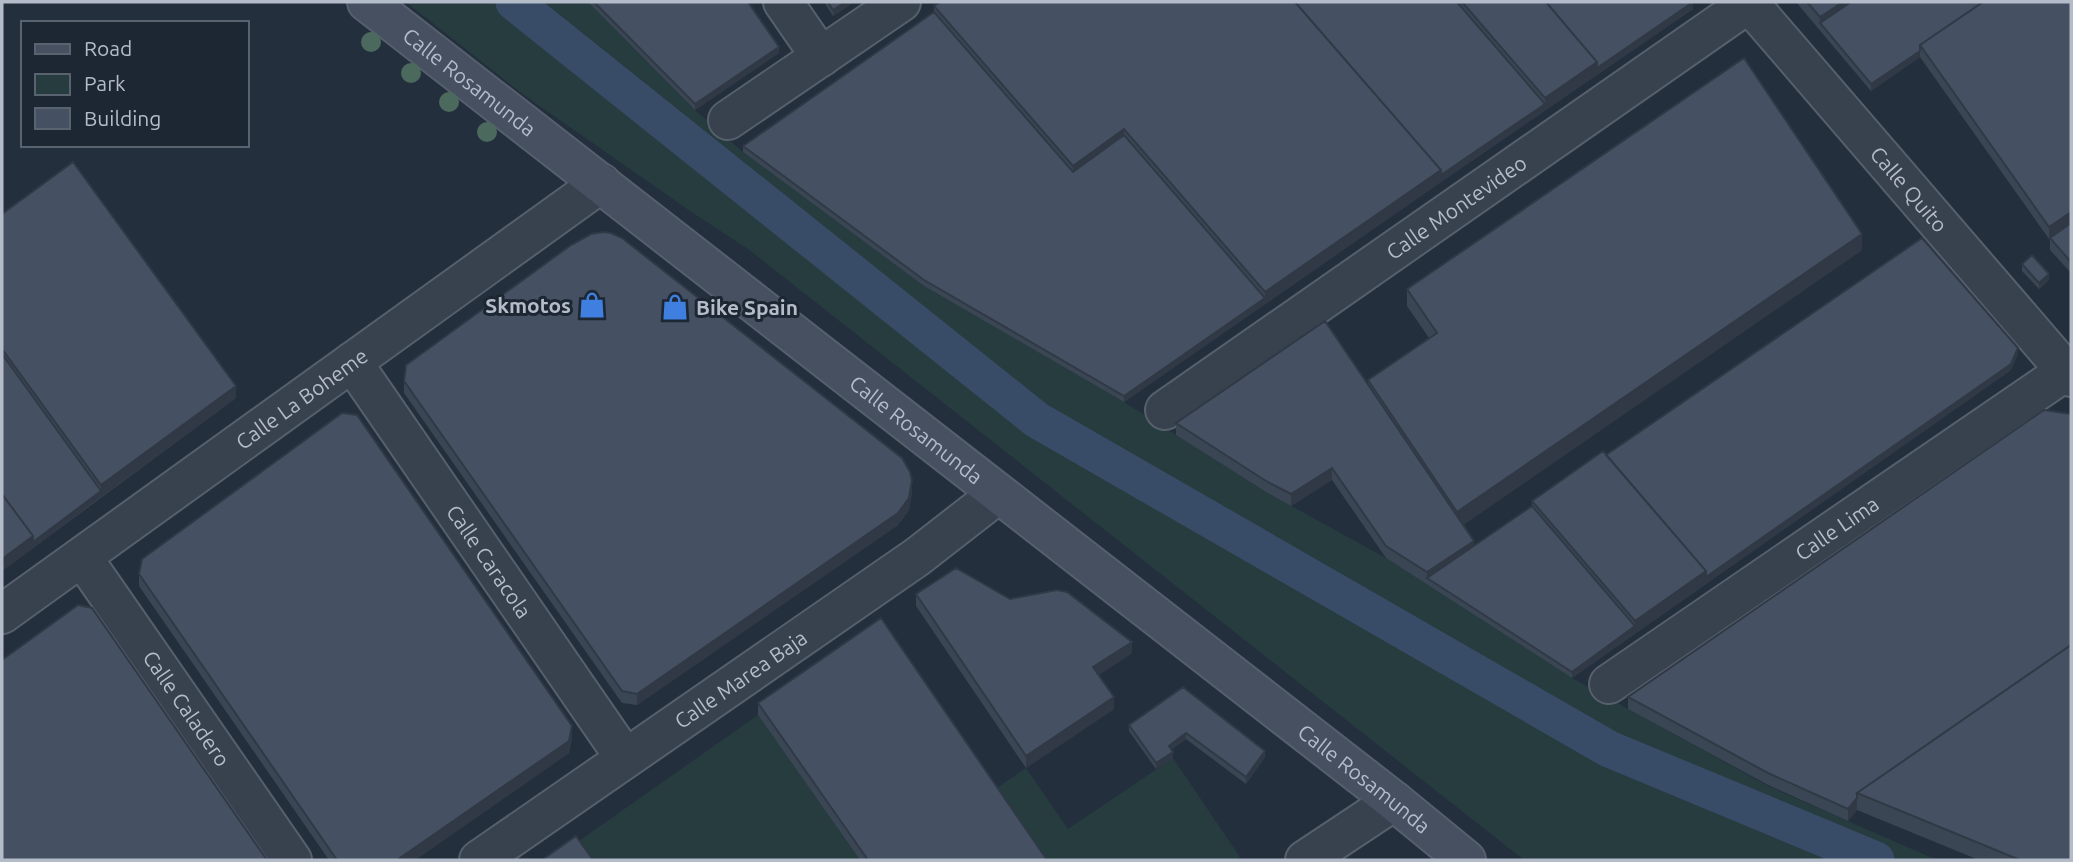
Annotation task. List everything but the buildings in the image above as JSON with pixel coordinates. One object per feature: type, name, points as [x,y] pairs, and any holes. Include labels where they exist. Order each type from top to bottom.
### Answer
[{"type":"main road","name":"Calle Rosamunda","points":[[367,2],[1394,801],[1466,860]]},
{"type":"street","points":[[783,2],[821,57]]},
{"type":"street","points":[[728,120],[901,2]]},
{"type":"street","name":"Calle Quito","points":[[1748,2],[2068,374]]},
{"type":"street","name":"Calle Montevideo","points":[[1165,410],[1748,2]]},
{"type":"street","name":"Calle La Boheme","points":[[2,614],[601,183]]},
{"type":"street","name":"Calle Caracola","points":[[352,362],[625,758]]},
{"type":"street","name":"Calle Lima","points":[[1609,684],[2068,374]]},
{"type":"street","name":"Calle Marea Baja","points":[[479,860],[917,556],[998,494]]},
{"type":"street","name":"Calle Caladero","points":[[82,557],[292,860]]},
{"type":"street","points":[[1305,860],[1394,801]]},
{"type":"green space","points":[[406,2],[588,2],[695,110],[743,152],[924,286],[1124,402],[1266,492],[1386,558],[1572,678],[1768,786],[1937,860],[1524,860],[748,249],[524,95]]},
{"type":"green space","points":[[758,715],[860,860],[588,860],[576,843]]},
{"type":"green space","points":[[1173,758],[1240,857],[1236,860],[1040,860],[992,791],[1026,768],[1068,829]]},
{"type":"waterway","points":[[514,2],[1037,420],[1609,749],[1876,860]]},
{"type":"place","name":"Skmotos","points":[[592,305]]},
{"type":"place","name":"Bike Spain","points":[[675,307]]}]
